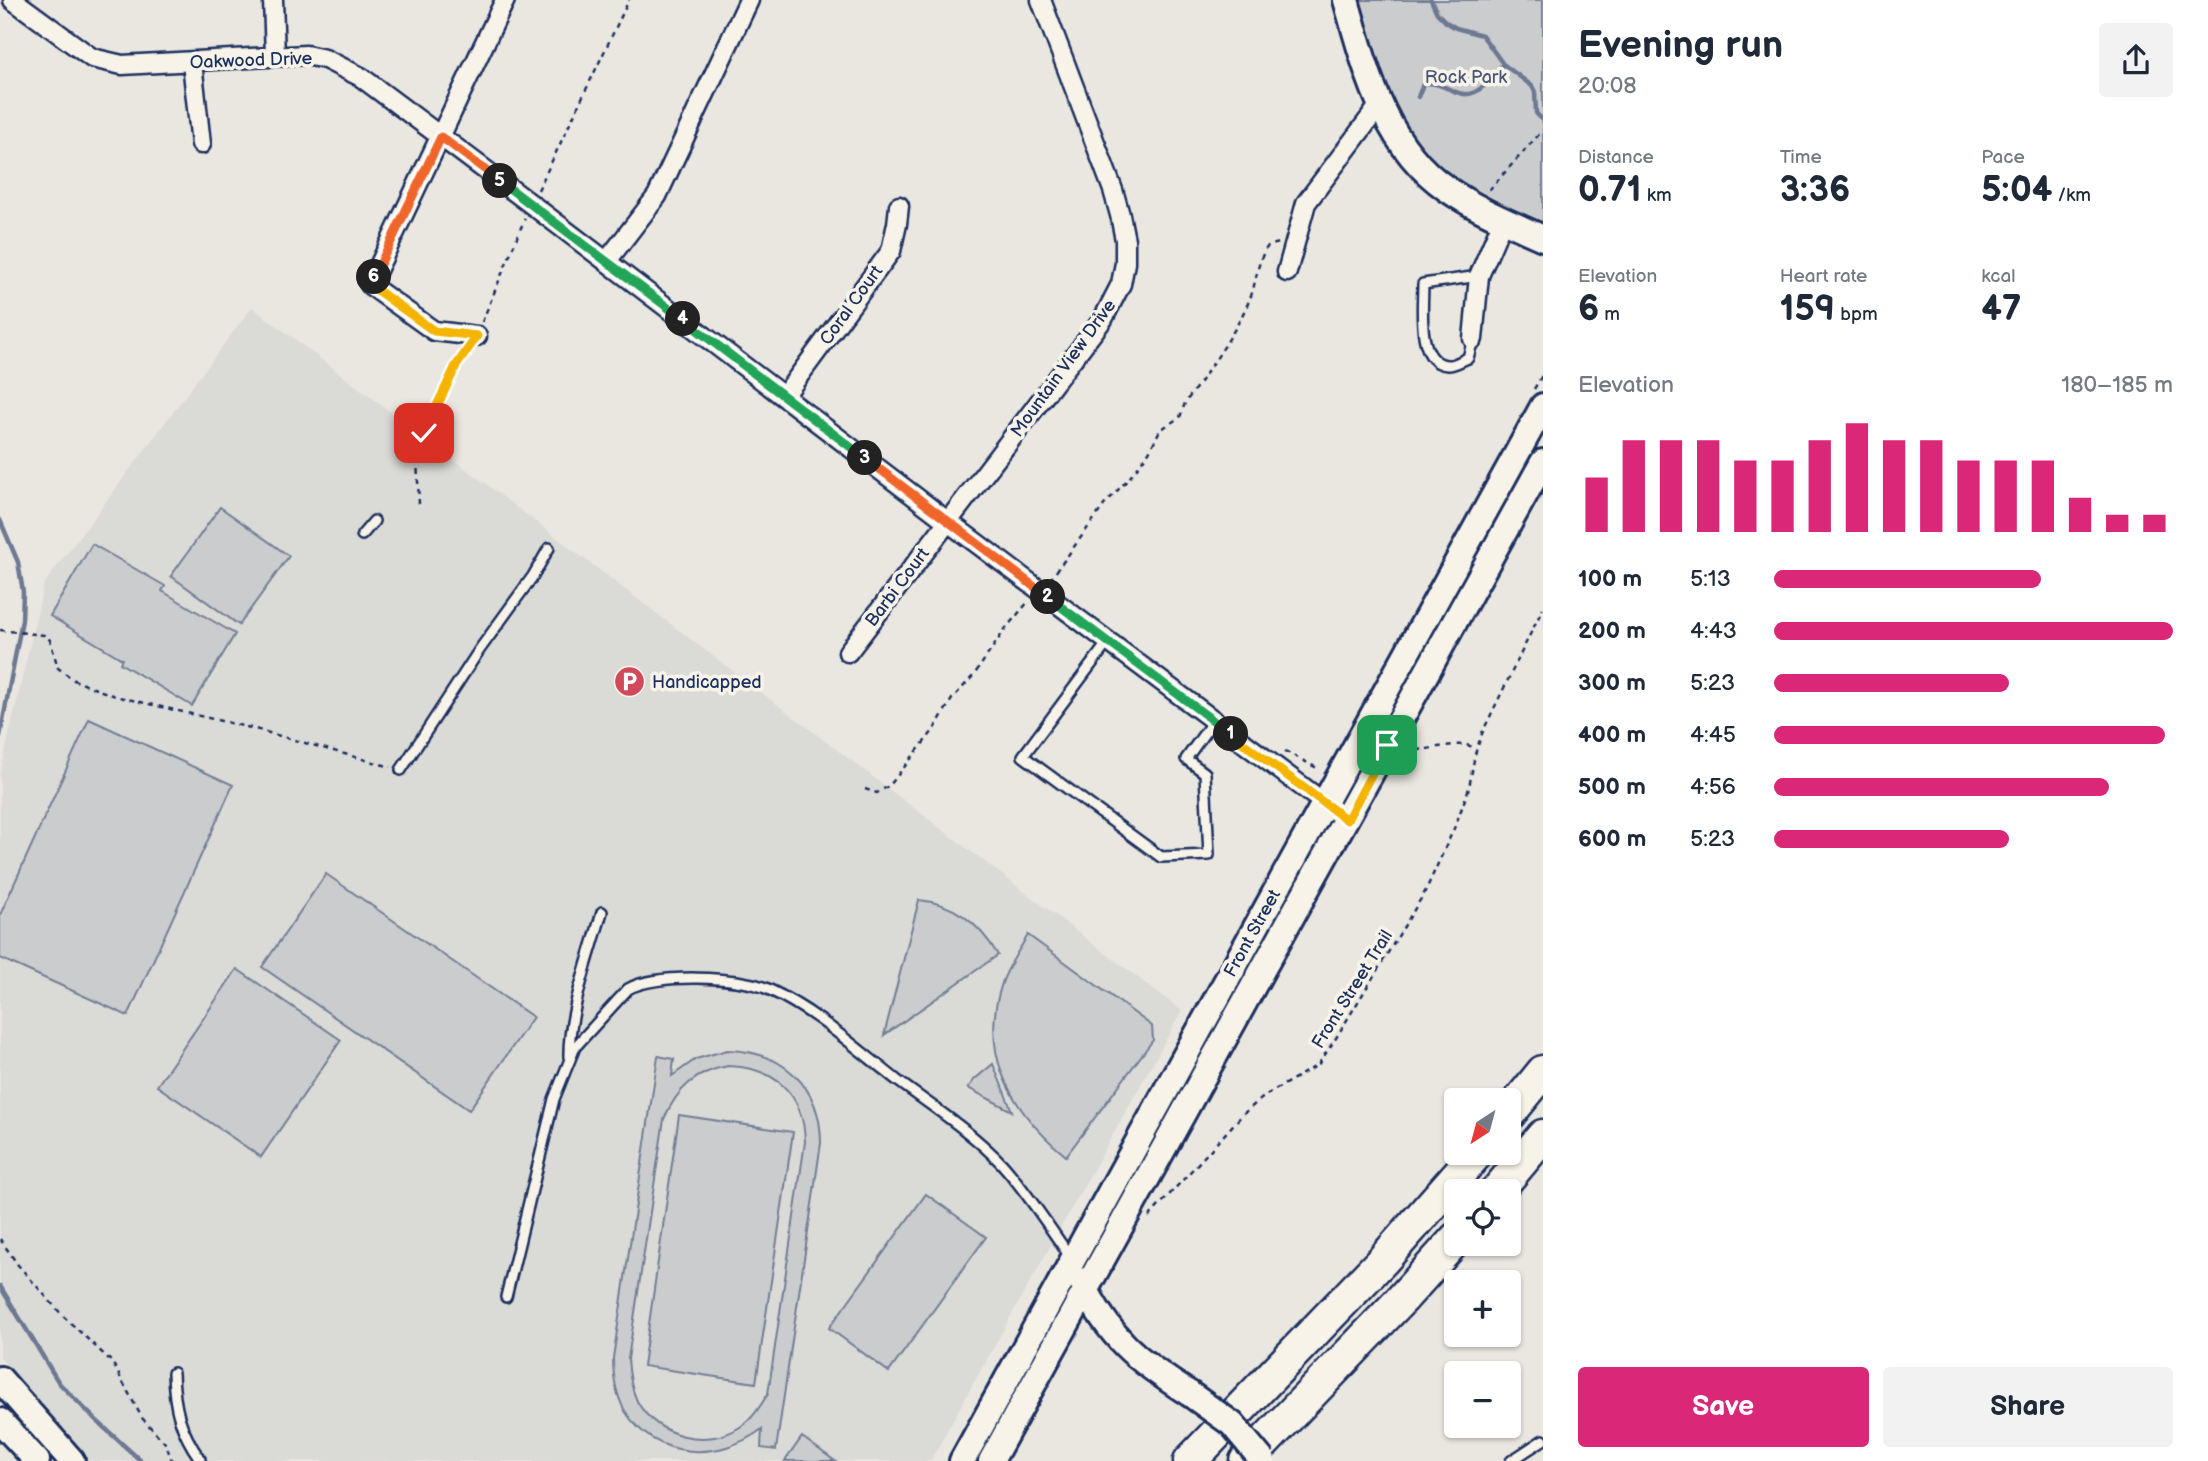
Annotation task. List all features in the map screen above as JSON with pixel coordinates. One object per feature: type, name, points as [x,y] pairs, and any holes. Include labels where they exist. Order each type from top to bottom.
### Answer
[{"type":"highway","points":[[1521,1099],[1543,1072]]},
{"type":"highway","points":[[1507,1179],[1543,1136]]},
{"type":"highway","points":[[1190,1461],[1383,1260],[1466,1166]]},
{"type":"highway","points":[[1247,1461],[1444,1252]]},
{"type":"main road","points":[[1346,0],[1379,106],[1398,137],[1428,174],[1478,208],[1543,237]]},
{"type":"main road","name":"Front Street","points":[[962,1461],[1543,406]]},
{"type":"main road","name":"Front Street","points":[[991,1461],[1543,462]]},
{"type":"main road","points":[[1072,1260],[1099,1315],[1125,1347],[1144,1364],[1232,1424],[1263,1461]]},
{"type":"main road","points":[[2,1387],[72,1461]]},
{"type":"main road","points":[[0,1421],[37,1461]]},
{"type":"street","name":"Oakwood Drive","points":[[13,0],[92,58],[122,65],[306,55],[342,65],[607,261],[947,521],[1347,820]]},
{"type":"street","points":[[273,0],[275,56]]},
{"type":"street","points":[[477,336],[434,331],[370,285],[505,0]]},
{"type":"street","points":[[607,261],[657,196],[749,0]]},
{"type":"street","name":"Mountain View Drive","points":[[947,521],[1103,319],[1121,285],[1125,263],[1125,240],[1113,190],[1041,0]]},
{"type":"street","points":[[192,63],[201,144]]},
{"type":"street","points":[[1287,272],[1306,203],[1379,106]]},
{"type":"street","name":"Coral Court","points":[[784,396],[891,251],[899,206]]},
{"type":"street","points":[[1473,339],[1479,276],[1503,220]]},
{"type":"street","name":"Barbi Court","points":[[848,652],[947,521]]},
{"type":"lane","points":[[1473,339],[1468,358],[1449,366],[1437,362],[1424,345],[1423,284],[1479,276]]},
{"type":"lane","points":[[362,535],[374,521]]},
{"type":"lane","points":[[401,770],[480,649],[533,576],[549,548]]},
{"type":"lane","points":[[1108,642],[1023,756],[1161,857],[1209,855],[1205,773],[1186,759],[1213,721]]},
{"type":"lane","points":[[569,1063],[568,1040],[602,912]]},
{"type":"lane","points":[[506,1297],[554,1099],[575,1047],[628,989],[639,982],[666,978],[728,981],[766,988],[800,1006],[980,1143],[1016,1182],[1072,1260]]},
{"type":"lane","points":[[173,1373],[174,1400],[179,1421],[188,1443],[200,1459]]},
{"type":"lane","points":[[1511,1461],[1543,1440]]},
{"type":"path","points":[[537,192],[629,0]]},
{"type":"path","points":[[1478,208],[1493,184],[1543,130]]},
{"type":"path","points":[[419,504],[417,458],[420,445],[456,366],[477,336],[525,218]]},
{"type":"path","points":[[865,789],[877,793],[890,785],[933,731],[952,699],[974,675],[1006,628],[1055,576],[1105,504],[1143,460],[1160,430],[1180,417],[1185,403],[1237,324],[1250,299],[1259,257],[1268,246],[1296,239]]},
{"type":"path","name":"Front Street Trail","points":[[1149,1218],[1244,1113],[1266,1095],[1318,1065],[1425,892],[1469,788],[1477,748],[1543,608]]},
{"type":"path","points":[[0,629],[44,635],[50,640],[58,668],[74,680],[115,696],[255,729],[401,770]]},
{"type":"path","points":[[1387,745],[1415,751],[1460,744],[1477,748]]},
{"type":"path","points":[[1275,747],[1323,771]]},
{"type":"path","points":[[0,1239],[18,1265],[63,1316],[112,1362],[142,1418],[166,1444],[172,1461]]},
{"type":"shaded area","points":[[252,307],[1182,1011],[930,1461],[89,1461],[0,1357],[0,774],[44,584]]},
{"type":"green space","name":"Rock Park","points":[[1360,0],[1543,0],[1543,223],[1466,186],[1442,169],[1423,149],[1407,128],[1384,79]]},
{"type":"green space","points":[[220,507],[289,556],[239,625],[171,576]]},
{"type":"green space","points":[[92,544],[165,586],[162,591],[235,634],[192,706],[120,663],[122,659],[50,616]]},
{"type":"green space","points":[[89,719],[233,785],[128,1016],[0,958],[0,915]]},
{"type":"green space","points":[[326,874],[533,1017],[469,1110],[262,967]]},
{"type":"green space","points":[[919,900],[944,906],[965,917],[983,934],[998,955],[884,1035]]},
{"type":"green space","points":[[1028,935],[1152,1026],[1153,1040],[1066,1156],[1029,1120],[1004,1080],[997,1058],[994,1034],[1002,983]]},
{"type":"green space","points":[[237,969],[341,1040],[261,1157],[157,1086]]},
{"type":"green space","points":[[727,1050],[765,1057],[781,1065],[806,1089],[819,1123],[821,1143],[776,1450],[761,1448],[762,1429],[727,1447],[708,1451],[671,1447],[638,1427],[625,1411],[616,1385],[613,1358],[658,1056],[674,1059],[672,1076],[696,1059]],"holes":[[[728,1066],[745,1068],[773,1078],[793,1097],[799,1110],[805,1142],[768,1394],[745,1424],[727,1434],[698,1438],[683,1436],[656,1423],[637,1401],[628,1359],[664,1119],[681,1091],[697,1077]]]},
{"type":"green space","points":[[993,1064],[1012,1111],[968,1088]]},
{"type":"green space","points":[[679,1115],[793,1132],[756,1383],[643,1366]]},
{"type":"green space","points":[[926,1194],[986,1237],[889,1372],[829,1328]]},
{"type":"green space","points":[[802,1437],[835,1461],[785,1461]]},
{"type":"waterway","points":[[1431,0],[1437,13],[1446,22],[1456,28],[1482,35],[1503,64],[1532,86],[1536,113],[1543,121]]},
{"type":"waterway","points":[[1418,97],[1423,84],[1430,83],[1463,94],[1475,92],[1487,83],[1503,64]]},
{"type":"waterway","points":[[0,520],[18,562],[23,592],[22,620],[0,736]]},
{"type":"waterway","points":[[0,1286],[59,1383],[141,1461]]},
{"type":"place","name":"Handicapped","points":[[629,682]]},
{"type":"route","points":[[424,433],[456,366],[477,336],[434,331],[370,285],[441,137],[1347,820],[1387,745]]}]
